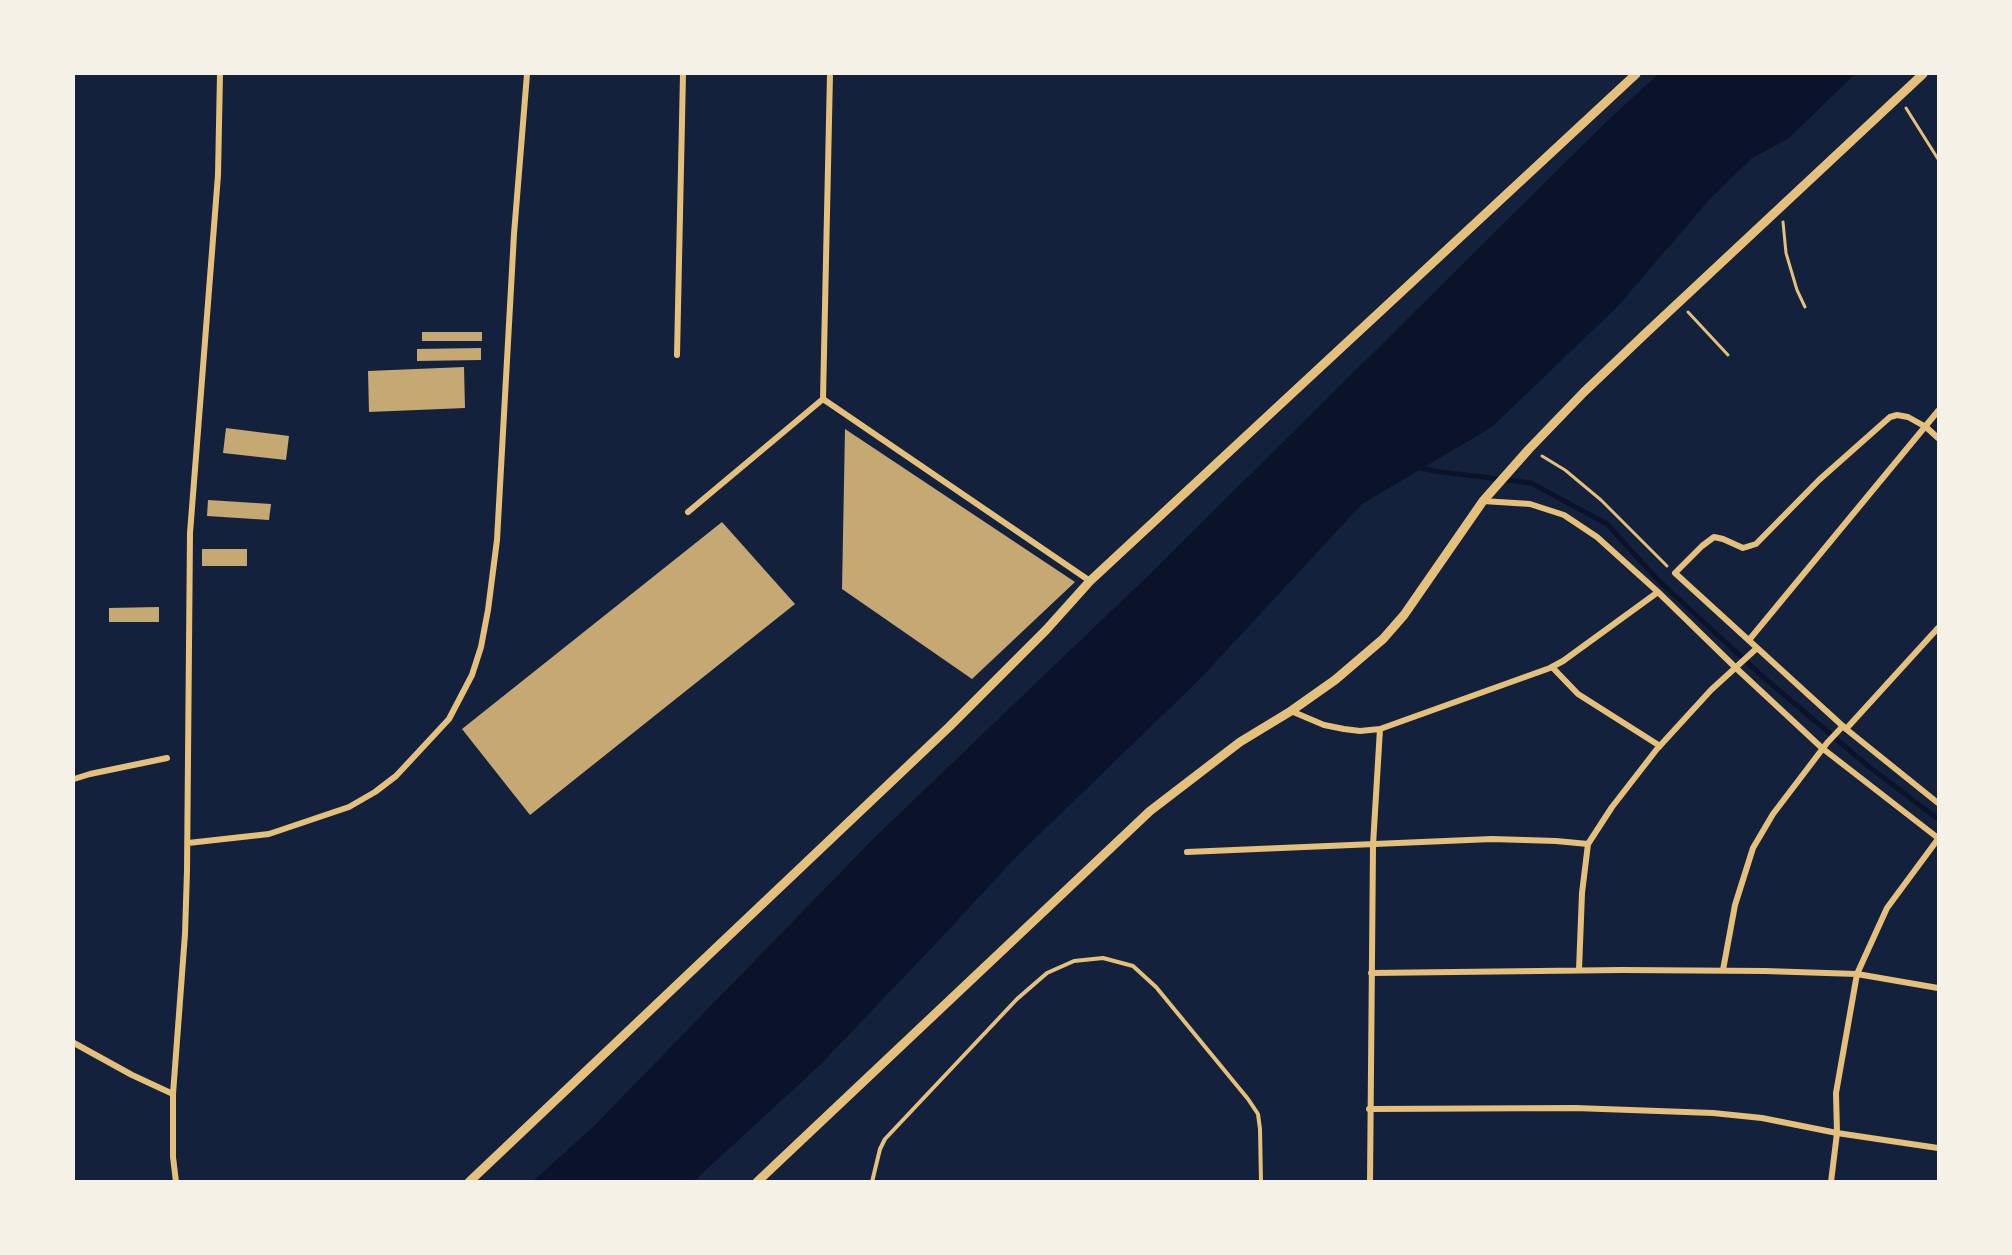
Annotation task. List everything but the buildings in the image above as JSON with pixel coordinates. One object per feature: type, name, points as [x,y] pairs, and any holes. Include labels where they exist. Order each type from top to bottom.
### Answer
[{"type":"street","points":[[176,1182],[172,1157],[172,1094],[185,934],[188,843],[190,533],[218,175],[220,74]]},
{"type":"street","points":[[188,843],[269,834],[349,807],[375,792],[396,776],[449,718],[472,675],[481,646],[488,610],[497,540],[514,234],[527,74]]},
{"type":"street","points":[[677,355],[683,74]]},
{"type":"street","points":[[688,512],[823,399],[830,74]]},
{"type":"street","points":[[469,1182],[949,727],[1046,630],[1090,581],[1636,74]]},
{"type":"street","points":[[757,1182],[1150,811],[1240,742],[1291,711],[1335,680],[1383,639],[1404,615],[1483,501],[1529,449],[1678,302],[1923,74]]},
{"type":"street","points":[[823,399],[1090,581]]},
{"type":"street","points":[[1749,640],[1938,411]]},
{"type":"street","points":[[1938,438],[1926,427],[1902,415],[1890,417],[1819,480],[1756,544],[1743,548],[1714,537],[1675,573],[1749,640],[1754,651],[1938,803]]},
{"type":"street","points":[[1483,501],[1530,504],[1564,515],[1596,537],[1825,745],[1938,839],[1887,908],[1857,974],[1836,1093],[1837,1132],[1831,1182]]},
{"type":"street","points":[[1291,711],[1324,725],[1344,729],[1380,729],[1552,668],[1658,592]]},
{"type":"street","points":[[1724,970],[1735,905],[1753,848],[1773,814],[1825,745],[1845,727],[1938,628]]},
{"type":"street","points":[[1579,970],[1582,893],[1588,844],[1612,807],[1660,746],[1688,714],[1754,651]]},
{"type":"street","points":[[1552,668],[1578,694],[1660,746]]},
{"type":"street","points":[[1370,1182],[1373,845],[1380,729]]},
{"type":"street","points":[[74,779],[167,758]]},
{"type":"street","points":[[1187,852],[1492,839],[1588,844]]},
{"type":"street","points":[[1371,973],[1724,970],[1857,974],[1938,988]]},
{"type":"street","points":[[74,1043],[172,1094]]},
{"type":"street","points":[[1369,1109],[1650,1110],[1761,1118],[1938,1148]]},
{"type":"lane","points":[[872,1182],[880,1149],[885,1139],[1017,999],[1047,973],[1074,961],[1103,958],[1133,966],[1156,987],[1248,1099],[1258,1114],[1261,1182]]},
{"type":"path","points":[[1899,96],[1938,159]]},
{"type":"path","points":[[1782,206],[1786,253],[1797,290],[1805,307]]},
{"type":"path","points":[[1678,302],[1728,355]]},
{"type":"path","points":[[1529,449],[1565,470],[1601,500],[1675,573]]},
{"type":"water","points":[[1658,74],[1855,74],[1788,139],[1752,158],[1710,199],[1618,306],[1492,427],[1362,504],[1200,679],[1017,856],[820,1065],[694,1181],[533,1181],[593,1127],[875,837],[1153,571],[1605,123]]},
{"type":"waterway","points":[[1417,467],[1531,483],[1607,524],[1657,579],[1762,676],[1868,766],[1938,819]]}]
